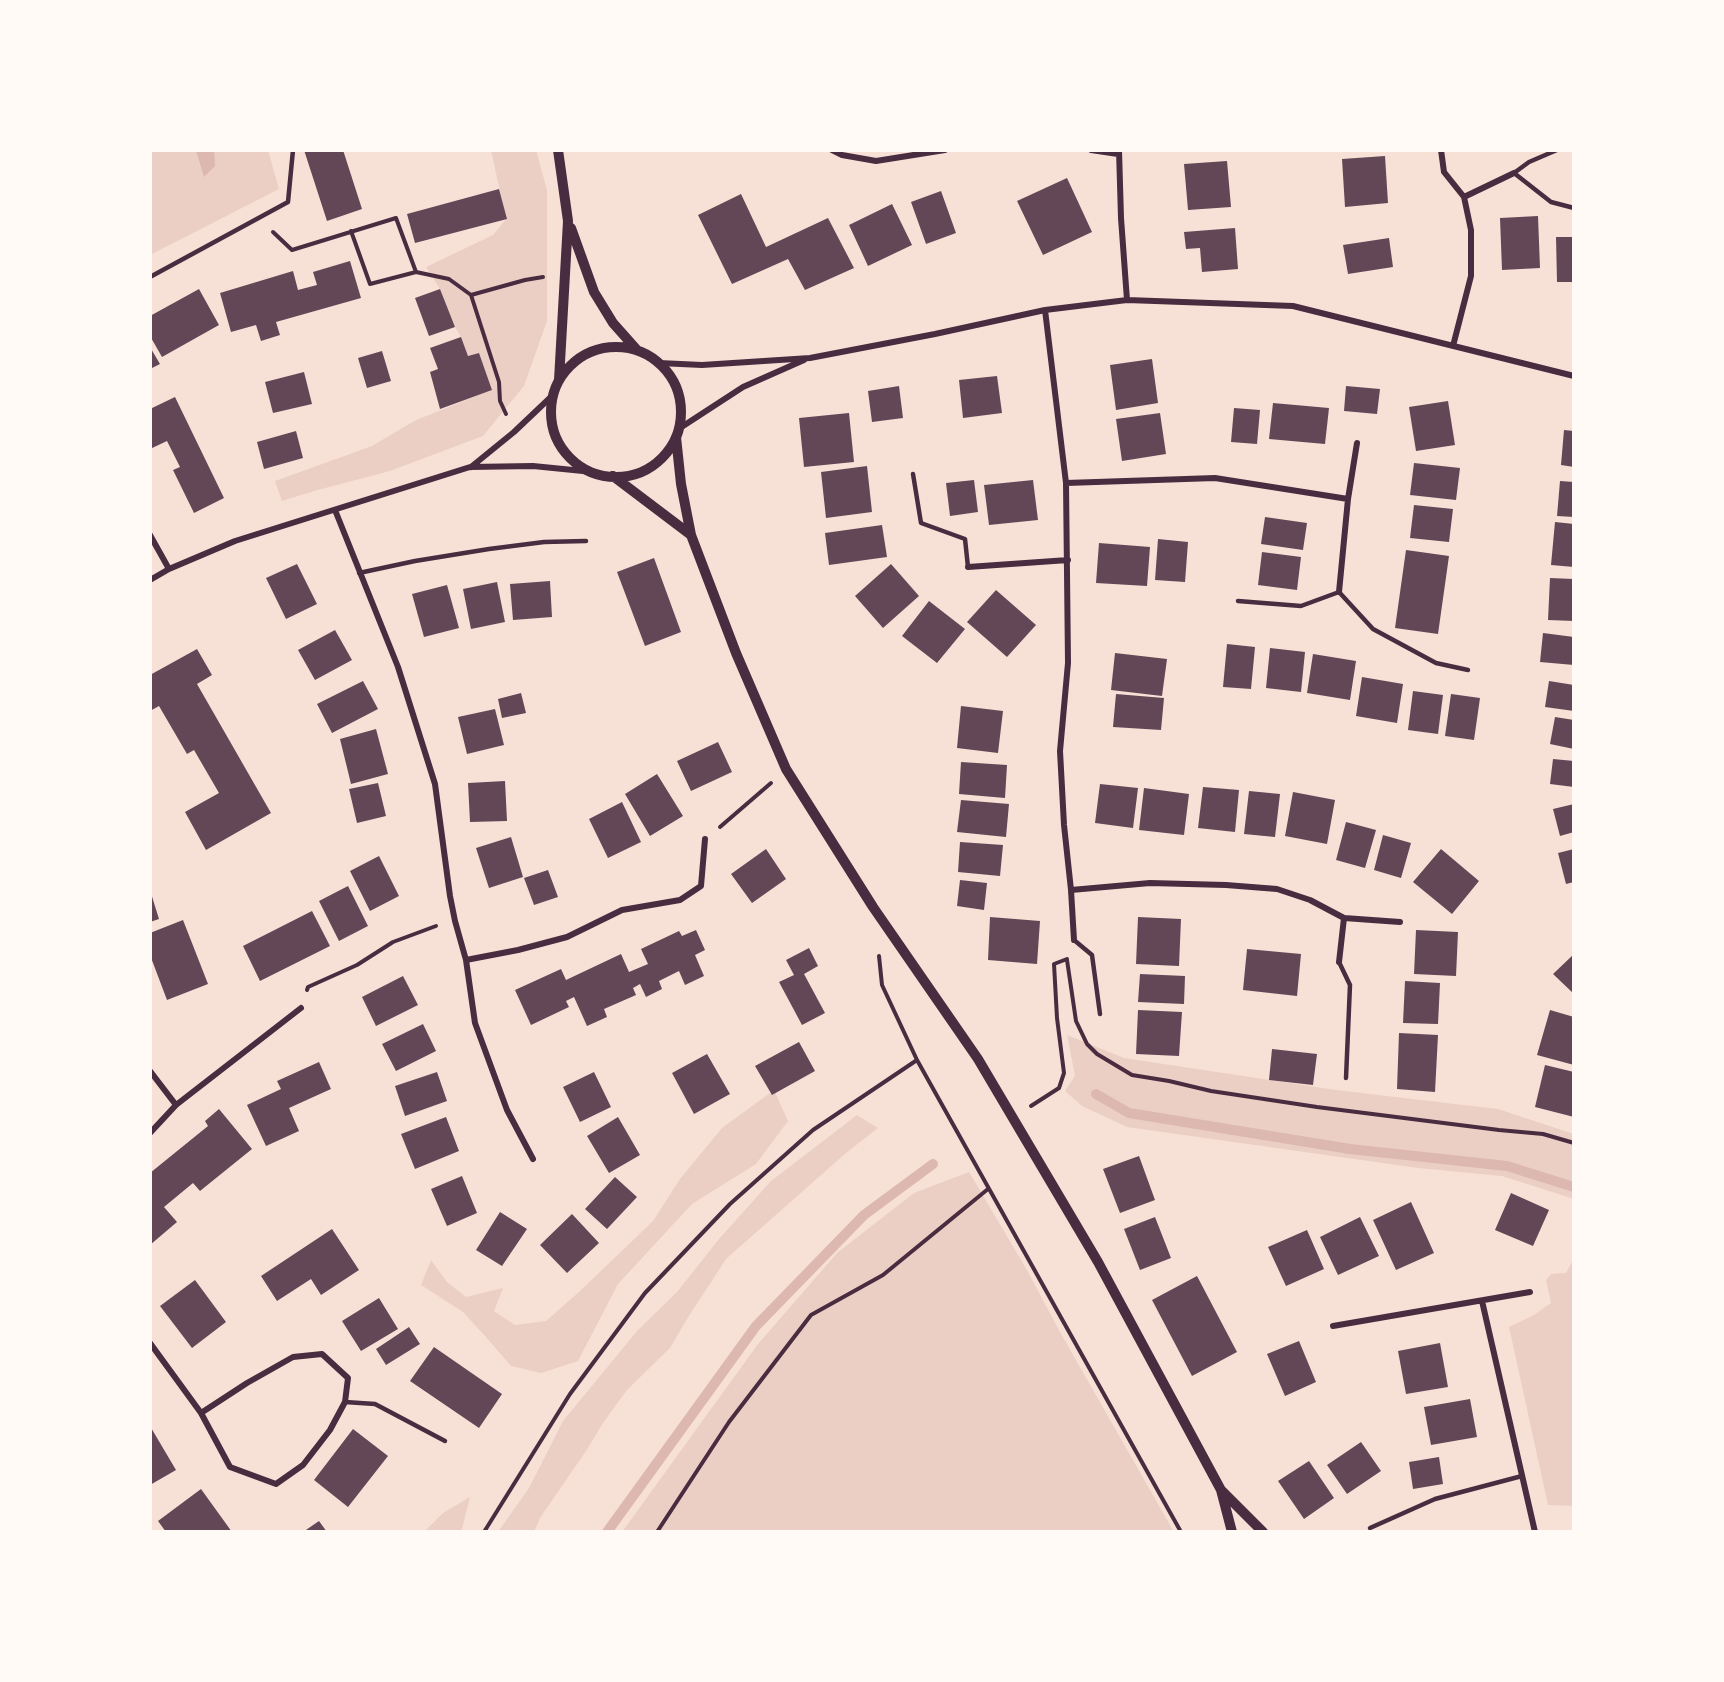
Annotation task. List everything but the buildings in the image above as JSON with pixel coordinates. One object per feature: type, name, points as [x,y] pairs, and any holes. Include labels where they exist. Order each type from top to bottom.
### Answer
[{"type":"street","points":[[558,150],[568,221],[559,380]]},
{"type":"street","points":[[832,150],[842,155],[876,161],[945,150]]},
{"type":"street","points":[[1091,150],[1119,152],[1127,300]]},
{"type":"street","points":[[1441,150],[1444,172],[1464,196],[1472,230],[1471,276],[1453,346]]},
{"type":"street","points":[[1464,196],[1514,173]]},
{"type":"street","points":[[568,221],[594,292],[613,323],[637,350]]},
{"type":"street","points":[[659,363],[702,365],[810,358],[1045,310],[1127,300],[1293,306],[1574,375]]},
{"type":"street","points":[[1045,310],[1066,483],[1068,663],[1060,751],[1074,940]]},
{"type":"street","points":[[593,472],[579,465],[567,454],[556,436],[551,416],[553,394],[559,380],[581,356],[609,347],[637,350],[659,363],[672,377],[678,389],[682,416],[678,433],[681,484],[691,535],[736,653],[786,769],[867,897],[978,1059],[1098,1262],[1221,1490],[1232,1532]]},
{"type":"street","points":[[150,580],[169,569],[235,541],[470,467],[533,466],[613,476],[634,474],[653,466],[666,453],[678,433],[743,387],[810,358]]},
{"type":"street","points":[[470,467],[514,432],[553,394]]},
{"type":"street","points":[[1339,592],[1348,499],[1358,442]]},
{"type":"street","points":[[613,476],[691,535]]},
{"type":"street","points":[[1066,483],[1215,478],[1348,499]]},
{"type":"street","points":[[335,510],[398,667],[435,784],[443,852],[455,921],[466,960],[475,1023],[507,1110],[533,1159]]},
{"type":"street","points":[[150,535],[169,569]]},
{"type":"street","points":[[968,567],[1068,560]]},
{"type":"street","points":[[466,960],[518,950],[567,936],[622,910],[680,900],[701,886],[705,839]]},
{"type":"street","points":[[1071,890],[1150,884],[1226,885],[1277,889],[1310,900],[1344,918],[1400,922]]},
{"type":"street","points":[[1339,962],[1344,918]]},
{"type":"street","points":[[150,1133],[176,1105],[301,1008]]},
{"type":"street","points":[[150,1071],[176,1105]]},
{"type":"street","points":[[1333,1326],[1530,1292]]},
{"type":"street","points":[[1482,1300],[1535,1532]]},
{"type":"street","points":[[150,1343],[201,1413],[230,1467],[276,1484],[303,1465],[330,1430],[345,1401],[348,1378],[322,1354],[293,1356],[201,1413]]},
{"type":"street","points":[[1221,1490],[1263,1532]]},
{"type":"lane","points":[[150,277],[288,202],[293,150]]},
{"type":"lane","points":[[1557,150],[1530,162],[1514,173],[1551,202],[1574,208]]},
{"type":"lane","points":[[913,474],[921,523],[965,539],[968,567]]},
{"type":"lane","points":[[359,573],[489,549],[544,542],[586,541]]},
{"type":"lane","points":[[1238,601],[1301,606],[1339,592],[1373,630],[1436,663],[1468,670]]},
{"type":"lane","points":[[1074,940],[1092,955],[1100,1014]]},
{"type":"lane","points":[[1339,962],[1350,985],[1346,1078]]},
{"type":"lane","points":[[345,1401],[375,1404],[445,1441]]},
{"type":"lane","points":[[1370,1528],[1434,1499],[1522,1476]]},
{"type":"path","points":[[260,219],[292,250],[396,218],[416,272]]},
{"type":"path","points":[[351,231],[370,284],[416,272],[449,279],[471,295],[499,382],[500,401],[514,432]]},
{"type":"path","points":[[471,295],[525,280],[566,274]]},
{"type":"path","points":[[705,839],[786,769]]},
{"type":"path","points":[[301,1008],[308,987],[357,965],[393,942],[427,928],[455,921]]},
{"type":"path","points":[[1074,940],[1067,959],[1076,1021],[1087,1044],[1097,1054],[1132,1075],[1211,1091],[1317,1107],[1543,1134],[1574,1143]]},
{"type":"path","points":[[878,952],[882,985],[917,1060],[1181,1532]]},
{"type":"path","points":[[1013,1118],[1059,1088],[1064,1073],[1057,1018],[1054,964],[1067,959]]},
{"type":"path","points":[[484,1532],[570,1395],[645,1293],[730,1204],[813,1130],[917,1060]]},
{"type":"path","points":[[657,1532],[729,1422],[811,1316],[883,1275],[988,1189]]},
{"type":"shaded area","points":[[150,150],[268,150],[279,189],[150,255]]},
{"type":"shaded area","points":[[196,150],[214,150],[215,166],[204,177]]},
{"type":"shaded area","points":[[491,150],[536,150],[547,190],[547,321],[524,386],[483,436],[390,471],[282,501],[275,481],[372,446],[416,420],[492,390],[479,353],[468,356],[440,289],[426,267],[493,235],[506,219]]},
{"type":"shaded area","points":[[1067,1035],[1124,1058],[1336,1090],[1498,1109],[1574,1134],[1574,1199],[1502,1176],[1418,1168],[1127,1127],[1082,1106],[1065,1091],[1075,1076]]},
{"type":"shaded area","points":[[774,1090],[788,1121],[756,1164],[692,1204],[618,1284],[578,1361],[541,1373],[511,1366],[463,1312],[421,1285],[431,1260],[447,1282],[466,1297],[503,1288],[494,1311],[515,1325],[546,1321],[653,1221],[680,1179],[722,1128]]},
{"type":"shaded area","points":[[857,1115],[878,1128],[846,1153],[726,1259],[670,1348],[627,1390],[603,1423],[540,1518],[534,1532],[498,1532],[529,1488],[563,1421],[637,1331],[677,1292],[719,1239],[771,1181]]},
{"type":"shaded area","points":[[969,1172],[1027,1270],[1174,1532],[622,1532],[758,1344],[837,1253],[914,1193]]},
{"type":"shaded area","points":[[1574,1258],[1574,1506],[1548,1505],[1509,1327],[1534,1315],[1551,1303],[1546,1280],[1551,1274],[1566,1273]]},
{"type":"shaded area","points":[[470,1497],[460,1532],[424,1532],[443,1513]]},
{"type":"waterway","points":[[1096,1094],[1129,1113],[1350,1149],[1507,1166],[1574,1187]]},
{"type":"waterway","points":[[607,1532],[756,1326],[864,1215],[933,1164]]}]
